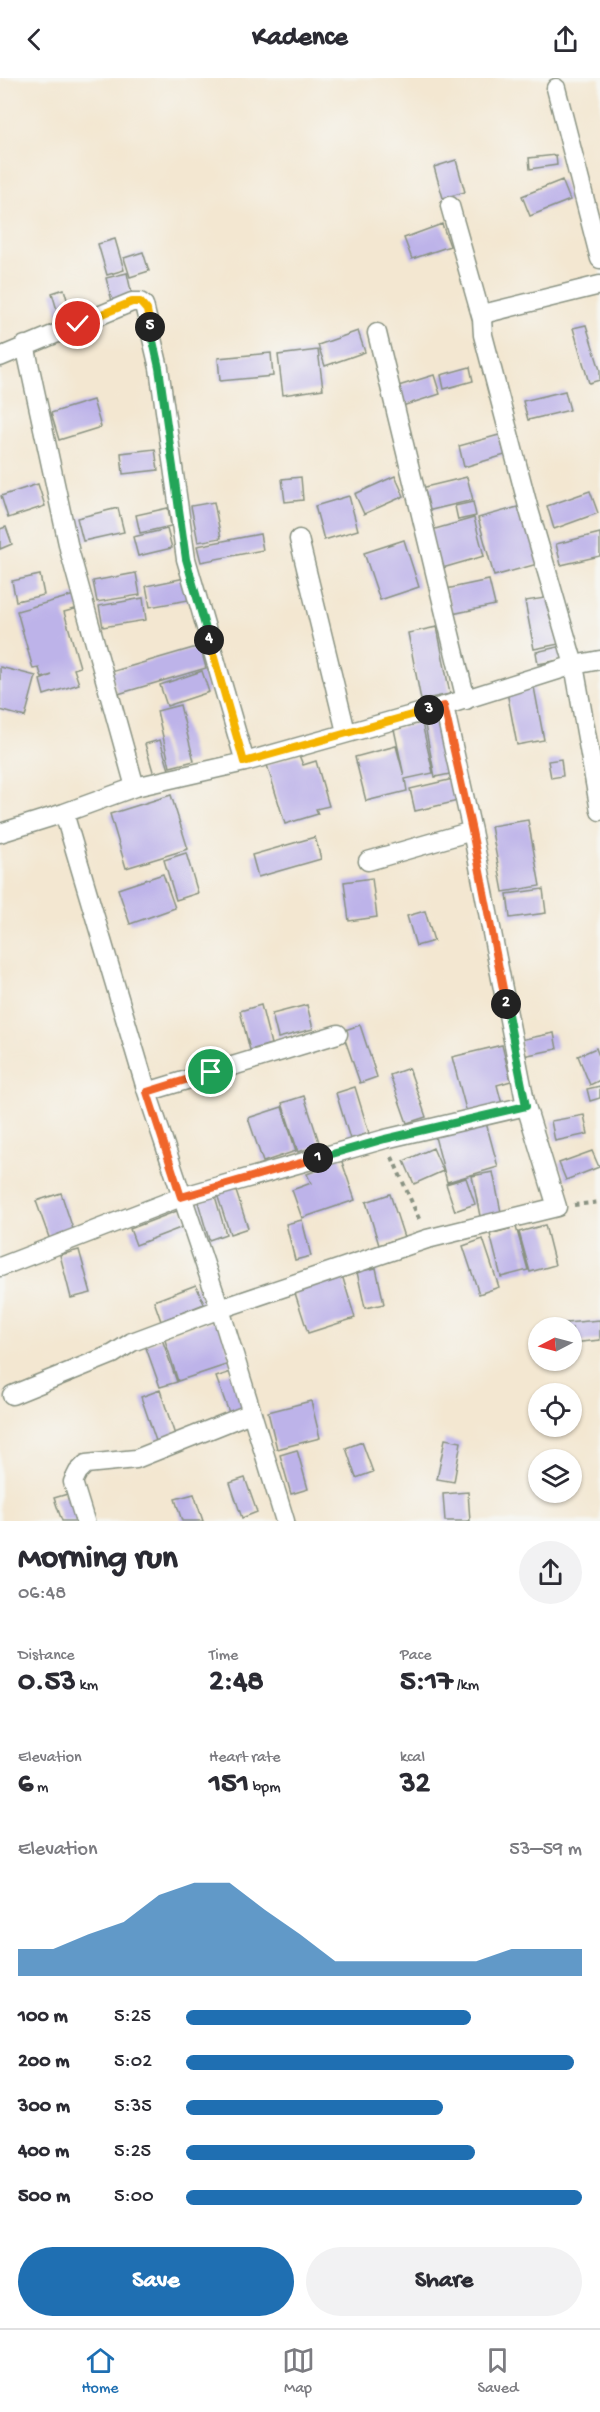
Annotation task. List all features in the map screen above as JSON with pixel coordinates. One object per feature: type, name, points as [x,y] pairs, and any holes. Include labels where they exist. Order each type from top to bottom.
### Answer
[{"type":"street","points":[[556,88],[600,259]]},
{"type":"street","points":[[450,206],[482,319],[483,335],[529,510],[574,665],[600,811]]},
{"type":"street","points":[[482,319],[487,312],[600,285]]},
{"type":"street","points":[[0,357],[132,302],[140,302],[144,305],[159,368],[186,559],[244,762]]},
{"type":"street","points":[[378,333],[466,700]]},
{"type":"street","points":[[25,345],[70,553],[135,787]]},
{"type":"street","points":[[299,539],[346,732]]},
{"type":"street","points":[[0,833],[135,787],[244,762],[466,700],[574,665],[600,660]]},
{"type":"street","points":[[12,1395],[113,1354],[132,1341],[220,1309],[427,1239],[557,1207],[526,1106],[472,831],[444,706]]},
{"type":"street","points":[[64,813],[147,1092],[220,1309],[285,1521]]},
{"type":"street","points":[[368,861],[472,831]]},
{"type":"street","points":[[147,1092],[338,1034]]},
{"type":"street","points":[[0,1267],[181,1197],[385,1139],[526,1106]]},
{"type":"street","points":[[85,1521],[74,1482],[78,1472],[86,1464],[136,1460],[251,1413]]},
{"type":"path","points":[[385,1139],[427,1239]]},
{"type":"path","points":[[557,1207],[600,1202]]},
{"type":"building","points":[[556,155],[557,165],[530,169],[529,158]]},
{"type":"building","points":[[456,160],[465,192],[443,198],[434,167]]},
{"type":"building","points":[[562,180],[570,200],[530,216],[522,196]]},
{"type":"building","points":[[442,224],[450,246],[412,259],[404,238]]},
{"type":"building","points":[[115,239],[124,270],[107,275],[98,244]]},
{"type":"building","points":[[143,252],[149,271],[130,277],[124,258]]},
{"type":"building","points":[[127,273],[133,300],[113,305],[106,278]]},
{"type":"building","points":[[64,289],[71,313],[59,317],[52,293]]},
{"type":"building","points":[[586,325],[600,370],[600,380],[589,383],[573,328]]},
{"type":"building","points":[[358,331],[365,352],[325,366],[318,345]]},
{"type":"building","points":[[318,350],[323,389],[283,395],[278,355]]},
{"type":"building","points":[[271,353],[273,376],[220,381],[218,358]]},
{"type":"building","points":[[470,367],[473,381],[444,389],[441,375]]},
{"type":"building","points":[[434,375],[440,394],[399,407],[392,388]]},
{"type":"building","points":[[565,391],[570,410],[528,420],[523,401]]},
{"type":"building","points":[[93,400],[101,427],[59,440],[51,413]]},
{"type":"building","points":[[499,435],[505,455],[464,467],[459,446]]},
{"type":"building","points":[[155,449],[158,470],[123,474],[121,453]]},
{"type":"building","points":[[395,476],[404,496],[364,514],[355,494]]},
{"type":"building","points":[[301,477],[303,500],[285,502],[282,479]]},
{"type":"building","points":[[467,477],[473,500],[427,511],[421,488]]},
{"type":"building","points":[[38,484],[45,506],[8,518],[1,496]]},
{"type":"building","points":[[590,491],[598,513],[554,529],[547,506]]},
{"type":"building","points":[[349,496],[358,530],[324,540],[315,506]]},
{"type":"building","points":[[214,502],[221,538],[198,542],[191,506]]},
{"type":"building","points":[[473,502],[476,516],[458,520],[455,506]]},
{"type":"building","points":[[525,505],[541,563],[494,576],[478,518]]},
{"type":"building","points":[[118,508],[124,532],[83,541],[77,518]]},
{"type":"building","points":[[168,508],[171,526],[140,533],[136,515]]},
{"type":"building","points":[[474,518],[484,556],[439,569],[428,531]]},
{"type":"building","points":[[6,527],[12,544],[0,549],[0,529]]},
{"type":"building","points":[[167,529],[172,548],[138,556],[133,537]]},
{"type":"building","points":[[600,533],[600,556],[561,565],[556,544]]},
{"type":"building","points":[[260,534],[263,550],[201,562],[197,546]]},
{"type":"building","points":[[404,540],[419,587],[380,600],[364,553]]},
{"type":"building","points":[[136,573],[140,595],[97,602],[93,581]]},
{"type":"building","points":[[40,575],[44,595],[16,601],[12,581]]},
{"type":"building","points":[[190,577],[194,599],[150,607],[146,586]]},
{"type":"building","points":[[489,580],[495,605],[452,614],[446,589]]},
{"type":"building","points":[[78,594],[82,607],[64,612],[80,667],[74,669],[79,684],[44,695],[40,680],[52,675],[42,678],[39,668],[33,669],[17,611]]},
{"type":"building","points":[[551,597],[559,644],[534,649],[525,601]]},
{"type":"building","points":[[143,598],[146,620],[103,627],[99,606]]},
{"type":"building","points":[[437,627],[450,694],[421,700],[408,633]]},
{"type":"building","points":[[200,646],[206,668],[118,694],[111,672]]},
{"type":"building","points":[[562,646],[565,659],[538,664],[536,652]]},
{"type":"building","points":[[0,667],[36,676],[25,717],[0,710]]},
{"type":"building","points":[[202,671],[209,692],[167,706],[160,685]]},
{"type":"building","points":[[534,687],[544,740],[517,745],[507,692]]},
{"type":"building","points":[[180,705],[194,761],[170,767],[157,711]]},
{"type":"building","points":[[444,716],[455,773],[435,777],[424,720]]},
{"type":"building","points":[[422,723],[433,773],[405,779],[407,791],[366,801],[355,757],[396,746],[404,776],[394,729]]},
{"type":"building","points":[[160,740],[169,770],[154,775],[145,744]]},
{"type":"building","points":[[299,755],[303,765],[316,761],[329,806],[316,809],[318,814],[285,824],[267,765]]},
{"type":"building","points":[[561,759],[563,776],[551,778],[548,761]]},
{"type":"building","points":[[453,779],[458,801],[415,811],[410,789]]},
{"type":"building","points":[[171,795],[188,849],[126,868],[110,814]]},
{"type":"building","points":[[528,820],[540,886],[503,892],[491,826]]},
{"type":"building","points":[[315,837],[321,859],[258,877],[252,855]]},
{"type":"building","points":[[186,853],[198,893],[176,900],[164,860]]},
{"type":"building","points":[[163,874],[175,908],[130,924],[118,889]]},
{"type":"building","points":[[372,878],[377,917],[349,921],[344,882]]},
{"type":"building","points":[[543,889],[546,913],[510,918],[507,894]]},
{"type":"building","points":[[425,911],[434,941],[416,946],[407,916]]},
{"type":"building","points":[[261,1005],[271,1044],[250,1050],[240,1011]]},
{"type":"building","points":[[307,1005],[313,1029],[278,1038],[272,1014]]},
{"type":"building","points":[[360,1025],[377,1077],[360,1083],[342,1031]]},
{"type":"building","points":[[554,1033],[557,1049],[523,1056],[520,1040]]},
{"type":"building","points":[[502,1045],[511,1081],[497,1085],[503,1108],[468,1117],[452,1057]]},
{"type":"building","points":[[596,1048],[600,1059],[600,1080],[590,1085],[578,1056]]},
{"type":"building","points":[[409,1068],[426,1117],[407,1123],[390,1075]]},
{"type":"building","points":[[600,1086],[600,1098],[590,1101],[587,1089]]},
{"type":"building","points":[[355,1087],[369,1133],[350,1139],[336,1093]]},
{"type":"building","points":[[304,1096],[320,1145],[298,1152],[282,1103]]},
{"type":"building","points":[[282,1107],[296,1151],[263,1162],[248,1118]]},
{"type":"building","points":[[584,1115],[588,1134],[555,1141],[551,1121]]},
{"type":"building","points":[[485,1119],[498,1167],[447,1182],[434,1133]]},
{"type":"building","points":[[433,1148],[443,1171],[414,1184],[404,1161]]},
{"type":"building","points":[[592,1151],[599,1167],[566,1180],[559,1163]]},
{"type":"building","points":[[340,1156],[355,1200],[302,1218],[292,1190],[311,1183],[307,1174],[323,1168],[321,1163]]},
{"type":"building","points":[[493,1172],[502,1217],[481,1221],[472,1176]]},
{"type":"building","points":[[466,1178],[475,1204],[455,1211],[446,1184]]},
{"type":"building","points":[[234,1185],[248,1228],[230,1234],[216,1191]]},
{"type":"building","points":[[61,1193],[75,1235],[51,1243],[36,1201]]},
{"type":"building","points":[[390,1194],[404,1237],[379,1245],[366,1202]]},
{"type":"building","points":[[215,1196],[226,1234],[209,1240],[198,1202]]},
{"type":"building","points":[[182,1209],[188,1225],[136,1245],[130,1229]]},
{"type":"building","points":[[302,1220],[311,1256],[295,1260],[286,1224]]},
{"type":"building","points":[[545,1225],[555,1265],[530,1272],[519,1232]]},
{"type":"building","points":[[516,1227],[528,1270],[501,1277],[490,1234]]},
{"type":"building","points":[[483,1239],[499,1287],[479,1294],[463,1246]]},
{"type":"building","points":[[79,1250],[91,1293],[71,1298],[60,1255]]},
{"type":"building","points":[[376,1268],[384,1304],[365,1308],[357,1272]]},
{"type":"building","points":[[342,1275],[355,1318],[308,1333],[294,1290]]},
{"type":"building","points":[[196,1285],[204,1304],[161,1321],[154,1301]]},
{"type":"building","points":[[218,1320],[232,1363],[178,1381],[164,1337]]},
{"type":"building","points":[[600,1320],[600,1340],[582,1342],[582,1322]]},
{"type":"building","points":[[162,1339],[177,1382],[160,1387],[145,1345]]},
{"type":"building","points":[[231,1372],[246,1412],[231,1418],[216,1377]]},
{"type":"building","points":[[160,1390],[175,1435],[156,1441],[141,1397]]},
{"type":"building","points":[[311,1401],[320,1438],[277,1449],[268,1412]]},
{"type":"building","points":[[445,1439],[461,1442],[454,1482],[437,1479]]},
{"type":"building","points":[[362,1442],[373,1472],[356,1478],[346,1448]]},
{"type":"building","points":[[297,1450],[308,1489],[291,1494],[280,1455]]},
{"type":"building","points":[[245,1478],[257,1512],[242,1518],[230,1483]]},
{"type":"building","points":[[468,1492],[470,1521],[445,1521],[443,1494]]},
{"type":"building","points":[[71,1493],[81,1521],[62,1521],[54,1498]]},
{"type":"building","points":[[194,1494],[203,1521],[182,1521],[175,1499]]},
{"type":"route","points":[[78,324],[132,302],[140,302],[147,310],[159,368],[186,559],[244,762],[444,706],[472,831],[526,1106],[385,1139],[181,1197],[147,1092],[211,1072]]}]
